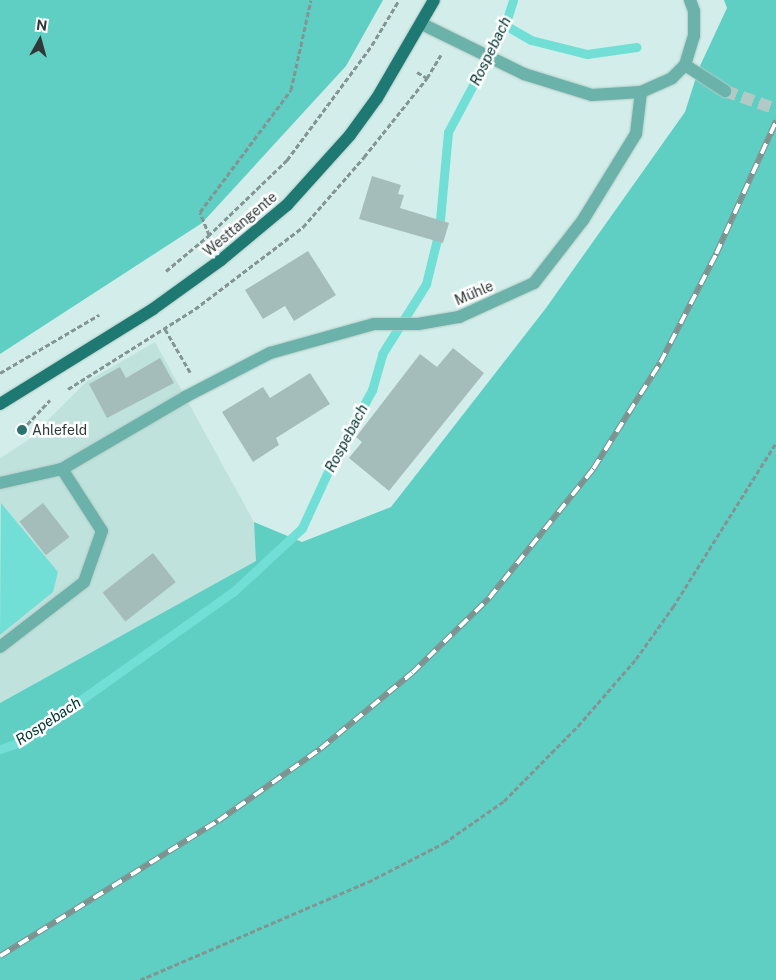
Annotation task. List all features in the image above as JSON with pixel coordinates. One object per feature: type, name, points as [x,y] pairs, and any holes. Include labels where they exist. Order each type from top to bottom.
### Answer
[{"type":"main road","name":"Westtangente","points":[[0,404],[153,310],[221,260],[287,205],[350,135],[401,62],[434,0]]},
{"type":"street","points":[[422,24],[524,74],[592,95],[641,92],[672,78],[685,66],[694,36],[694,11],[690,0]]},
{"type":"street","points":[[685,66],[725,91]]},
{"type":"street","name":"Mühle","points":[[0,483],[62,470],[185,397],[270,352],[374,324],[418,324],[459,317],[534,283],[583,220],[636,134],[641,92]]},
{"type":"street","points":[[0,647],[84,582],[102,531],[62,470]]},
{"type":"path","points":[[208,236],[200,212],[291,90],[311,0]]},
{"type":"path","points":[[162,274],[208,236],[286,160],[372,46],[398,0]]},
{"type":"path","points":[[0,373],[106,310]]},
{"type":"path","points":[[66,391],[165,329],[200,389]]},
{"type":"path","points":[[22,430],[57,396]]},
{"type":"path","points":[[140,980],[368,882],[444,843],[504,801],[578,726],[636,659],[674,607],[776,443]]},
{"type":"shaded area","points":[[0,0],[383,0],[346,66],[202,223],[0,354]]},
{"type":"shaded area","points":[[724,0],[776,0],[776,980],[0,980],[0,703],[256,561],[254,522],[302,542],[391,507],[546,308],[685,112],[699,68],[727,8]]},
{"type":"shaded area","points":[[155,342],[254,522],[257,561],[0,703],[0,458],[27,441],[86,382]]},
{"type":"shaded area","points":[[1,503],[58,572],[53,592],[0,635]]},
{"type":"building","points":[[372,176],[401,185],[398,194],[404,195],[400,208],[449,223],[443,243],[359,219]]},
{"type":"building","points":[[308,251],[336,295],[294,321],[285,306],[263,319],[245,290]]},
{"type":"building","points":[[453,348],[484,373],[389,491],[349,458],[362,442],[356,437],[420,354],[437,367]]},
{"type":"building","points":[[160,358],[174,383],[107,418],[89,384],[120,367],[126,378]]},
{"type":"building","points":[[310,373],[330,404],[276,438],[279,445],[253,462],[222,412],[263,387],[270,398]]},
{"type":"building","points":[[43,503],[69,537],[46,555],[19,521]]},
{"type":"building","points":[[153,553],[176,582],[125,622],[103,592]]},
{"type":"waterway","name":"Rospebach","points":[[0,749],[23,741],[233,592],[302,528],[330,467],[372,390],[382,354],[426,284],[439,231],[448,132],[505,25],[513,0]]},
{"type":"waterway","points":[[505,25],[531,40],[587,54],[637,47]]},
{"type":"tunnel","points":[[725,91],[776,109]]},
{"type":"railway","points":[[0,956],[218,821],[320,749],[412,673],[489,598],[593,469],[660,363],[716,254],[776,121]]},
{"type":"place","name":"Ahlefeld","points":[[22,430]]}]
